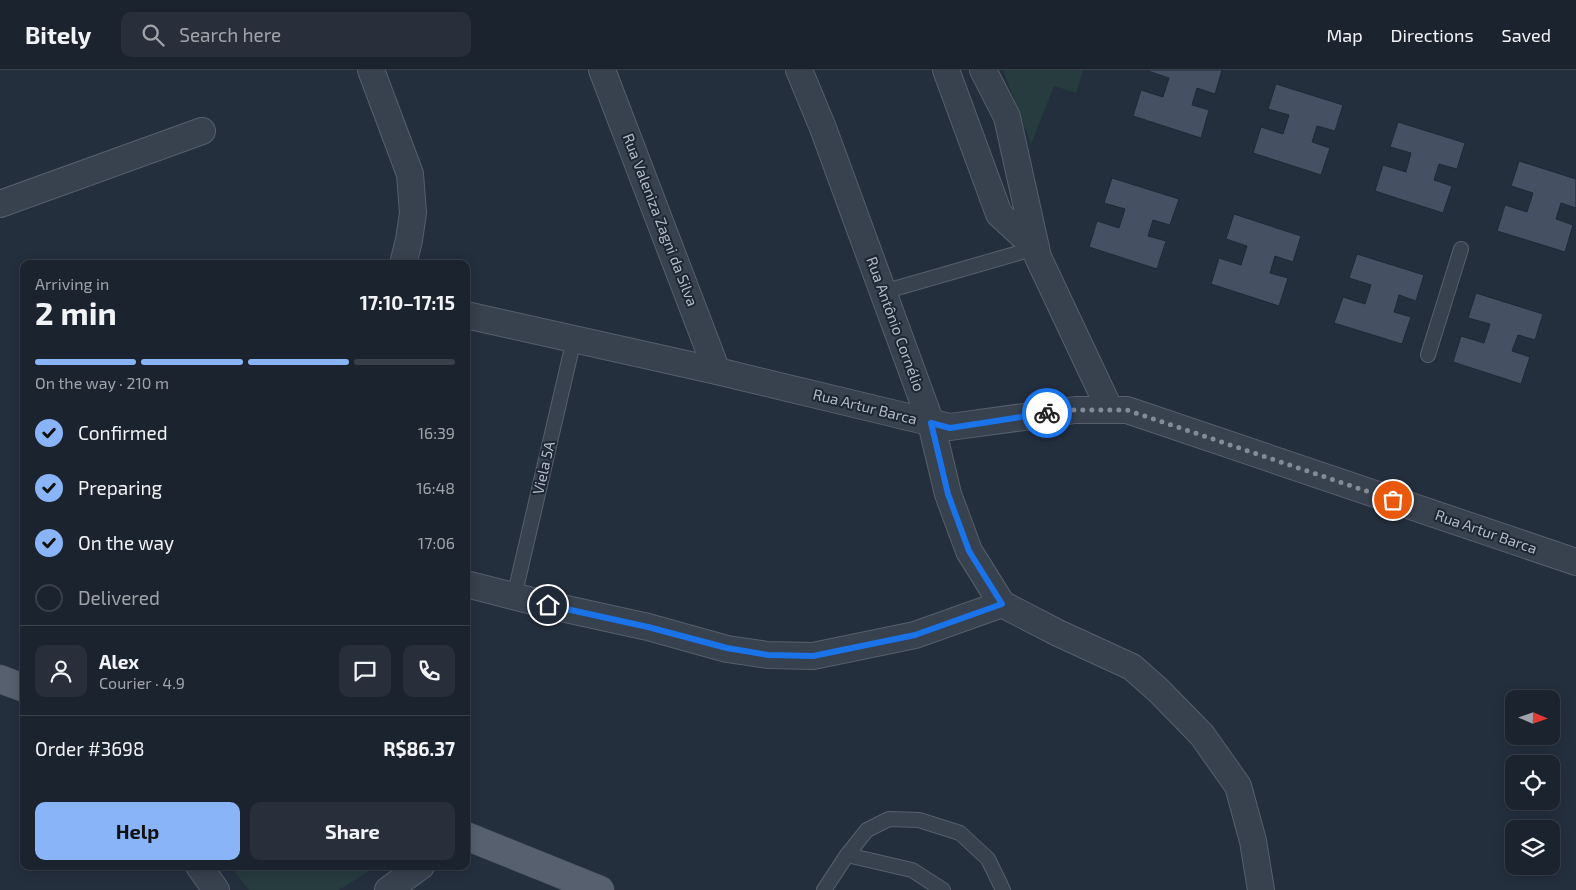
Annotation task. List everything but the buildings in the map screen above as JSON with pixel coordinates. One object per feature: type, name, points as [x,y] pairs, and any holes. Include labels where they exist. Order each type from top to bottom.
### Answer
[{"type":"main road","points":[[0,679],[20,686]]},
{"type":"main road","points":[[470,838],[597,890]]},
{"type":"street","points":[[371,70],[410,174],[413,213],[404,260]]},
{"type":"street","name":"Rua Valeniza Zagni da Silva","points":[[602,70],[717,371]]},
{"type":"street","name":"Rua Antônio Cornélio","points":[[799,70],[823,128],[931,423],[948,494],[969,551],[1002,604]]},
{"type":"street","points":[[946,70],[999,214],[1036,248]]},
{"type":"street","points":[[983,70],[1007,118],[1038,257],[1110,410]]},
{"type":"street","points":[[0,204],[202,131]]},
{"type":"street","name":"Rua Artur Barca","points":[[470,316],[717,371],[950,428],[1075,410],[1127,410],[1576,562]]},
{"type":"street","points":[[470,585],[514,597],[648,627],[727,648],[768,655],[813,656],[915,635],[1002,604],[1058,633],[1132,667],[1158,690],[1202,735],[1238,786],[1253,841],[1261,890]]},
{"type":"street","points":[[202,870],[216,890]]},
{"type":"street","points":[[388,890],[416,870]]},
{"type":"lane","points":[[883,292],[1036,248]]},
{"type":"lane","points":[[1428,355],[1461,250]]},
{"type":"lane","name":"Viela 5A","points":[[514,597],[574,339]]},
{"type":"lane","points":[[824,890],[867,830],[889,819],[918,820],[960,833],[988,859],[1003,890]]},
{"type":"lane","points":[[847,856],[912,870],[943,890]]},
{"type":"green space","points":[[1003,70],[1083,70],[1076,93],[1054,86],[1031,144]]},
{"type":"green space","points":[[233,870],[371,870],[339,890],[249,890]]},
{"type":"way so far","points":[[1047,413],[1075,410],[1127,410],[1393,500]]},
{"type":"route","points":[[548,605],[648,627],[727,648],[768,655],[813,656],[915,635],[1002,604],[969,551],[948,494],[931,423],[950,428],[1047,413]]}]
